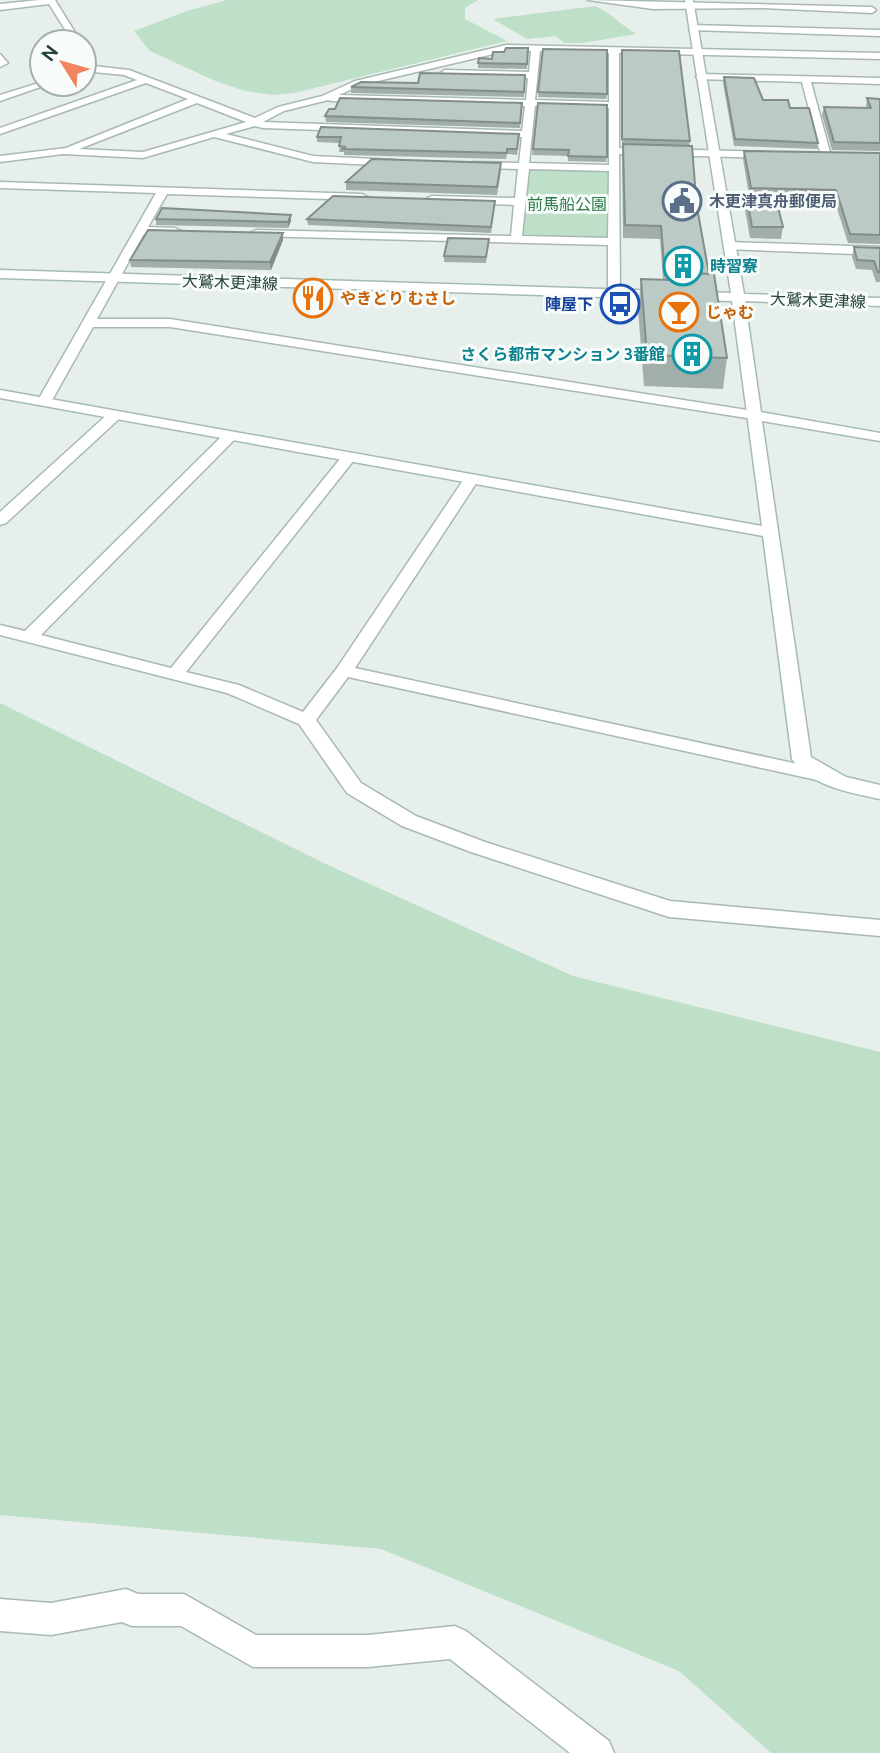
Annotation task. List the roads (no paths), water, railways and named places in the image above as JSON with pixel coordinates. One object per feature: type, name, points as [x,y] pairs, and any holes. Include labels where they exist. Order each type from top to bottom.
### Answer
[{"type":"street","points":[[592,0],[653,6],[689,3],[781,5],[874,14],[870,0]]},
{"type":"street","points":[[0,7],[52,1],[68,28]]},
{"type":"street","points":[[689,3],[738,297],[802,759],[821,775]]},
{"type":"street","points":[[781,5],[790,31]]},
{"type":"street","points":[[692,28],[880,33]]},
{"type":"street","points":[[516,241],[536,48]]},
{"type":"street","points":[[0,159],[63,152],[143,155],[253,123],[281,109],[325,98],[358,83],[463,60],[496,49],[880,56]]},
{"type":"street","points":[[614,51],[614,293]]},
{"type":"street","points":[[0,57],[3,63],[0,64]]},
{"type":"street","points":[[98,69],[126,72],[253,123],[527,134]]},
{"type":"street","points":[[408,72],[533,75]]},
{"type":"street","points":[[701,77],[880,81]]},
{"type":"street","points":[[0,131],[145,80]]},
{"type":"street","points":[[806,80],[826,156]]},
{"type":"street","points":[[0,98],[28,89]]},
{"type":"street","points":[[325,98],[614,105]]},
{"type":"street","points":[[63,152],[195,100]]},
{"type":"street","points":[[216,135],[313,159],[401,164]]},
{"type":"street","points":[[614,150],[784,155]]},
{"type":"street","points":[[812,156],[839,156]]},
{"type":"street","points":[[455,165],[614,168]]},
{"type":"street","points":[[0,185],[368,198]]},
{"type":"street","points":[[44,402],[162,192]]},
{"type":"street","points":[[424,199],[520,202]]},
{"type":"street","points":[[141,230],[182,231]]},
{"type":"street","points":[[238,232],[614,242]]},
{"type":"street","points":[[730,246],[880,251]]},
{"type":"street","name":"大鷲木更津線","points":[[0,274],[880,302]]},
{"type":"street","points":[[88,323],[170,323],[880,437]]},
{"type":"street","points":[[0,394],[770,532]]},
{"type":"street","points":[[0,520],[115,415]]},
{"type":"street","points":[[29,637],[230,436]]},
{"type":"street","points":[[175,674],[349,457]]},
{"type":"street","points":[[306,720],[344,671],[471,479]]},
{"type":"street","points":[[0,630],[233,689],[306,720],[354,788],[408,821],[478,847],[669,909],[880,928]]},
{"type":"street","points":[[344,671],[821,775],[880,792]]},
{"type":"street","points":[[0,1615],[51,1619],[126,1605],[132,1610],[184,1609],[253,1651],[368,1651],[456,1642],[597,1753]]},
{"type":"place","name":"木更津真舟郵便局","points":[[682,201]]},
{"type":"place","name":"時習寮","points":[[683,266]]},
{"type":"place","name":"やきとり むさし","points":[[313,298]]},
{"type":"place","name":"陣屋下","points":[[620,304]]},
{"type":"place","name":"じゃむ","points":[[679,312]]},
{"type":"place","name":"さくら都市マンション 3番館","points":[[692,354]]},
{"type":"park label","name":"前馬船公園","points":[[567,204]]}]
